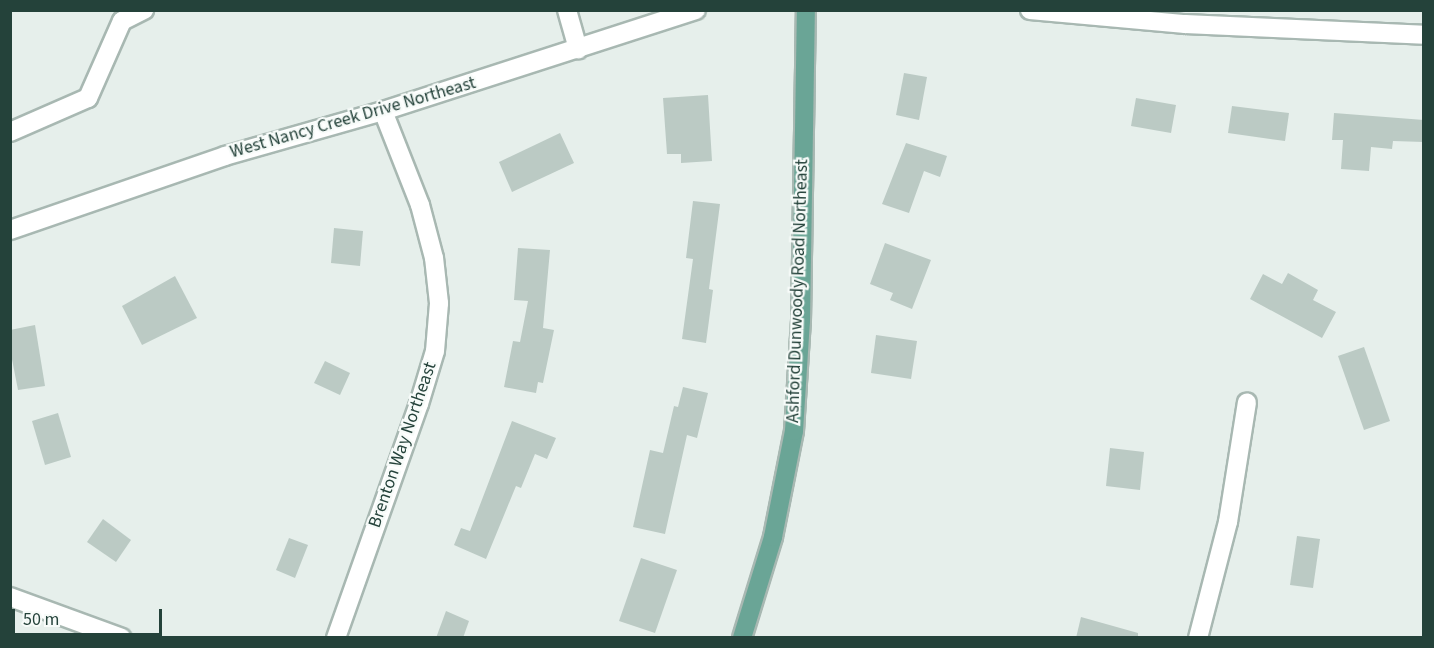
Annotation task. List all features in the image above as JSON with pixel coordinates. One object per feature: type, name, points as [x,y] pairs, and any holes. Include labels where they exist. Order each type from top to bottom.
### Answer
[{"type":"main road","name":"Ashford Dunwoody Road Northeast","points":[[742,638],[773,537],[794,431],[801,321],[806,10]]},
{"type":"street","points":[[10,132],[88,98],[122,21],[144,10]]},
{"type":"street","points":[[567,10],[578,49]]},
{"type":"street","name":"West Nancy Creek Drive Northeast","points":[[10,230],[225,156],[383,111],[696,10]]},
{"type":"street","points":[[1030,10],[1185,24],[1424,35]]},
{"type":"street","name":"Brenton Way Northeast","points":[[336,638],[419,404],[436,339],[439,303],[434,258],[420,205],[383,111]]},
{"type":"street","points":[[1198,638],[1228,522],[1247,402]]},
{"type":"street","points":[[10,597],[122,638]]},
{"type":"building","points":[[904,73],[927,77],[919,120],[896,115]]},
{"type":"building","points":[[708,95],[712,161],[681,163],[681,154],[667,154],[663,98]]},
{"type":"building","points":[[1136,98],[1176,105],[1171,133],[1131,126]]},
{"type":"building","points":[[1232,106],[1289,113],[1285,141],[1228,133]]},
{"type":"building","points":[[1334,113],[1424,120],[1424,142],[1393,141],[1392,149],[1371,147],[1369,171],[1341,169],[1343,140],[1332,140]]},
{"type":"building","points":[[560,133],[574,163],[512,192],[499,162]]},
{"type":"building","points":[[906,143],[947,156],[940,177],[924,171],[909,213],[882,204]]},
{"type":"building","points":[[693,201],[720,204],[709,289],[713,290],[706,343],[682,339],[693,259],[686,258]]},
{"type":"building","points":[[334,228],[363,231],[360,266],[331,263]]},
{"type":"building","points":[[885,243],[931,260],[912,309],[890,300],[893,293],[870,284]]},
{"type":"building","points":[[518,248],[550,250],[543,328],[554,330],[543,383],[538,382],[536,393],[504,387],[513,341],[520,342],[528,301],[514,300]]},
{"type":"building","points":[[1288,273],[1318,290],[1313,300],[1336,312],[1322,338],[1250,299],[1263,274],[1282,284]]},
{"type":"building","points":[[175,276],[197,318],[142,345],[122,306]]},
{"type":"building","points":[[35,325],[45,386],[18,390],[10,349],[10,330]]},
{"type":"building","points":[[876,335],[917,341],[911,379],[871,373]]},
{"type":"building","points":[[1364,347],[1390,421],[1364,430],[1338,356]]},
{"type":"building","points":[[325,361],[350,373],[340,395],[314,383]]},
{"type":"building","points":[[683,387],[708,393],[697,438],[687,435],[665,534],[633,527],[650,450],[663,453],[674,406],[678,407]]},
{"type":"building","points":[[58,413],[71,457],[45,465],[32,421]]},
{"type":"building","points":[[512,421],[556,438],[547,459],[535,454],[521,488],[516,486],[486,559],[454,545],[461,528],[470,531]]},
{"type":"building","points":[[1110,448],[1144,452],[1140,490],[1106,486]]},
{"type":"building","points":[[103,519],[131,540],[116,562],[87,542]]},
{"type":"building","points":[[1297,536],[1320,539],[1313,588],[1290,585]]},
{"type":"building","points":[[289,538],[308,545],[295,578],[276,570]]},
{"type":"building","points":[[641,558],[677,570],[655,633],[619,621]]},
{"type":"building","points":[[446,611],[469,621],[463,638],[436,638]]},
{"type":"building","points":[[1081,617],[1138,633],[1138,638],[1076,638]]}]
